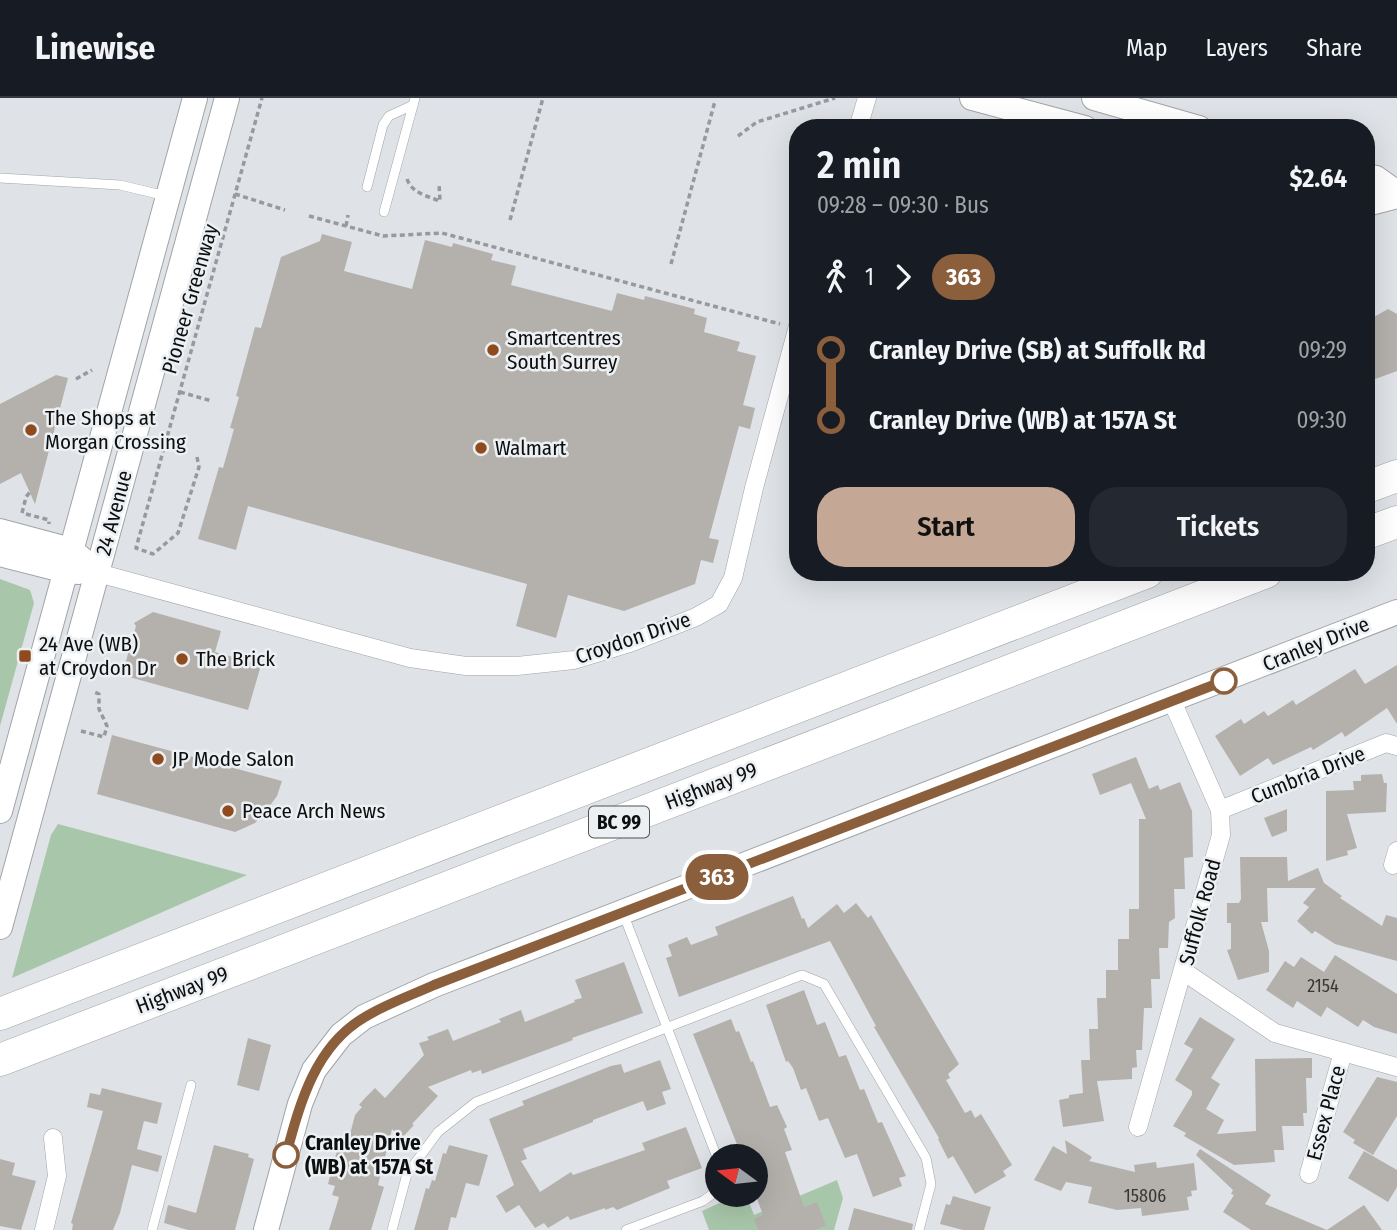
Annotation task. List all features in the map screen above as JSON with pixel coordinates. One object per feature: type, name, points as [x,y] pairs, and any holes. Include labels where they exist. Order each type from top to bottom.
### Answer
[{"type":"highway","points":[[1375,484],[1397,476]]},
{"type":"highway","points":[[1375,530],[1397,522]]},
{"type":"highway","name":"Highway 99","points":[[0,1014],[1124,581]]},
{"type":"highway","name":"Highway 99","points":[[0,1060],[1243,581]]},
{"type":"street","name":"24 Avenue","points":[[0,811],[195,98]]},
{"type":"street","name":"24 Avenue","points":[[0,927],[227,98]]},
{"type":"street","points":[[861,119],[867,98]]},
{"type":"street","points":[[972,98],[1051,119]]},
{"type":"street","points":[[1094,98],[1168,119]]},
{"type":"street","points":[[1375,178],[1397,195]]},
{"type":"street","points":[[1375,202],[1397,195]]},
{"type":"street","points":[[168,197],[177,213],[178,278]]},
{"type":"street","name":"Croydon Drive","points":[[0,531],[97,573],[410,658],[466,666],[517,666],[574,660],[631,643],[696,617],[719,604],[733,578],[789,325]]},
{"type":"street","name":"Croydon Drive","points":[[0,554],[69,561]]},
{"type":"street","name":"Cranley Drive","points":[[266,1230],[300,1104],[314,1070],[341,1035],[364,1017],[434,985],[1397,612]]},
{"type":"street","name":"Suffolk Road","points":[[1138,1127],[1221,835],[1220,810],[1172,701]]},
{"type":"street","name":"Cumbria Drive","points":[[1220,810],[1386,744],[1397,746]]},
{"type":"street","points":[[1183,971],[1275,1033],[1397,1066]]},
{"type":"street","name":"Essex Place","points":[[1309,1174],[1343,1052]]},
{"type":"street","points":[[44,1230],[57,1176],[52,1138]]},
{"type":"lane","points":[[367,187],[383,125],[389,116],[414,102]]},
{"type":"lane","points":[[384,212],[414,102]]},
{"type":"lane","points":[[0,178],[120,185],[168,197]]},
{"type":"lane","points":[[623,913],[712,1144]]},
{"type":"lane","points":[[392,1230],[407,1174],[438,1132],[476,1102],[803,975],[824,984],[926,1158],[931,1184],[919,1230]]},
{"type":"lane","points":[[152,1230],[191,1086]]},
{"type":"lane","points":[[626,1230],[705,1200]]},
{"type":"path","name":"Pioneer Greenway","points":[[197,457],[199,467],[178,533],[153,554],[136,548],[261,98]]},
{"type":"path","points":[[510,220],[543,98]]},
{"type":"path","points":[[738,136],[757,122],[835,98]]},
{"type":"path","points":[[671,264],[715,101]]},
{"type":"path","points":[[406,176],[409,185],[417,192],[440,201],[439,183]]},
{"type":"path","points":[[235,194],[285,210]]},
{"type":"path","points":[[346,226],[348,215]]},
{"type":"path","points":[[309,216],[383,236],[442,233],[503,247],[789,325]]},
{"type":"path","points":[[76,379],[92,370]]},
{"type":"path","points":[[180,392],[212,401]]},
{"type":"path","points":[[22,513],[26,496],[30,492]]},
{"type":"path","points":[[81,731],[104,737],[107,726],[101,716],[99,694],[94,692]]},
{"type":"green space","points":[[0,579],[30,590],[34,603],[0,726]]},
{"type":"green space","points":[[58,824],[247,875],[12,978],[51,835]]},
{"type":"green space","points":[[837,1180],[843,1198],[834,1230],[709,1230],[702,1211],[709,1208],[751,1208],[754,1215]]},
{"type":"building","name":"Walmart","points":[[322,234],[352,242],[344,271],[412,289],[425,240],[452,247],[453,243],[493,254],[491,260],[516,266],[511,285],[612,311],[617,293],[644,300],[645,296],[695,309],[694,314],[707,318],[704,332],[740,342],[737,351],[756,356],[743,405],[755,408],[750,429],[739,426],[709,538],[719,540],[713,563],[701,560],[695,584],[624,611],[568,595],[556,638],[516,626],[527,584],[248,506],[236,550],[198,539],[219,467],[223,468],[234,429],[230,428],[239,397],[236,396],[255,327],[261,328],[281,257],[320,241]]},
{"type":"building","points":[[1388,309],[1397,314],[1397,371],[1375,379],[1375,316]]},
{"type":"building","points":[[56,375],[68,378],[35,504],[21,473],[0,484],[0,404]]},
{"type":"building","name":"The Brick","points":[[153,612],[221,631],[215,652],[261,665],[248,710],[122,675],[136,626],[134,623]]},
{"type":"building","points":[[1397,665],[1397,724],[1387,708],[1345,737],[1342,732],[1313,750],[1311,747],[1273,765],[1268,758],[1240,776],[1215,736],[1241,719],[1244,724],[1264,711],[1268,716],[1293,700],[1296,705],[1355,669],[1365,684]]},
{"type":"building","points":[[112,735],[282,781],[277,796],[263,815],[255,823],[235,832],[97,794]]},
{"type":"building","points":[[1136,757],[1149,789],[1158,785],[1160,790],[1180,782],[1192,811],[1193,857],[1184,858],[1185,889],[1174,889],[1175,918],[1169,922],[1168,948],[1159,948],[1160,979],[1151,979],[1152,1008],[1144,1008],[1142,1050],[1136,1050],[1137,1067],[1132,1068],[1132,1079],[1097,1081],[1104,1121],[1063,1127],[1059,1100],[1083,1093],[1081,1060],[1090,1060],[1089,1029],[1098,1029],[1097,998],[1106,998],[1106,970],[1118,970],[1118,939],[1129,939],[1129,909],[1139,909],[1139,819],[1146,819],[1131,783],[1100,795],[1092,774]]},
{"type":"building","points":[[1382,774],[1384,783],[1387,783],[1386,812],[1347,814],[1357,848],[1347,851],[1348,855],[1326,861],[1326,791],[1354,790],[1353,781],[1361,781],[1361,775]]},
{"type":"building","points":[[1287,809],[1287,831],[1272,837],[1264,818]]},
{"type":"building","points":[[1240,857],[1287,857],[1288,881],[1318,868],[1324,883],[1342,896],[1340,898],[1382,926],[1386,915],[1397,918],[1397,961],[1335,944],[1315,931],[1312,934],[1297,921],[1309,907],[1303,903],[1316,888],[1267,888],[1268,922],[1261,922],[1269,951],[1269,972],[1238,980],[1227,950],[1231,949],[1231,923],[1227,923],[1227,903],[1239,903],[1241,899]]},
{"type":"building","points":[[793,896],[808,928],[837,904],[844,913],[856,903],[868,918],[871,915],[959,1064],[948,1074],[950,1078],[946,1080],[965,1113],[971,1110],[975,1118],[981,1114],[1012,1165],[1003,1171],[1006,1176],[975,1194],[953,1156],[948,1159],[939,1138],[874,1027],[876,1026],[830,941],[679,997],[666,958],[672,956],[668,945],[687,937],[691,945],[718,935],[715,927]]},
{"type":"building","points":[[1335,955],[1397,994],[1397,1034],[1374,1027],[1363,1020],[1358,1027],[1327,1007],[1321,1017],[1297,1001],[1293,1008],[1266,990],[1285,961],[1294,967],[1301,957],[1324,972]]},
{"type":"building","points":[[624,962],[643,1013],[482,1074],[481,1070],[472,1073],[471,1070],[428,1087],[438,1096],[412,1124],[414,1125],[402,1138],[392,1129],[378,1185],[384,1187],[371,1230],[329,1230],[339,1197],[332,1195],[335,1186],[328,1184],[341,1136],[349,1138],[355,1115],[362,1107],[359,1105],[375,1088],[385,1098],[424,1055],[419,1043],[448,1029],[453,1041],[501,1022],[499,1019],[521,1010],[525,1022],[582,998],[575,980]]},
{"type":"building","points":[[804,990],[817,1025],[825,1022],[839,1057],[846,1055],[860,1090],[864,1089],[878,1123],[882,1122],[906,1176],[899,1178],[902,1186],[873,1197],[857,1154],[845,1158],[828,1118],[819,1121],[806,1088],[801,1090],[793,1068],[786,1062],[766,1005]]},
{"type":"building","points":[[1200,1017],[1235,1039],[1211,1078],[1220,1084],[1206,1109],[1224,1120],[1217,1134],[1256,1131],[1255,1059],[1312,1058],[1312,1078],[1306,1078],[1307,1113],[1303,1113],[1304,1126],[1282,1126],[1284,1150],[1274,1150],[1275,1162],[1234,1165],[1184,1136],[1186,1133],[1173,1126],[1192,1095],[1192,1091],[1175,1080],[1193,1049],[1184,1044]]},
{"type":"building","points":[[731,1019],[736,1032],[739,1031],[751,1062],[753,1061],[770,1107],[777,1105],[787,1127],[784,1129],[792,1150],[785,1152],[804,1207],[817,1202],[826,1226],[815,1230],[758,1230],[754,1219],[763,1215],[760,1208],[768,1208],[768,1144],[737,1144],[693,1034]]},
{"type":"building","points":[[248,1038],[271,1045],[259,1091],[237,1085]]},
{"type":"building","points":[[660,1060],[671,1089],[662,1092],[666,1104],[647,1111],[643,1101],[593,1120],[523,1149],[527,1159],[521,1161],[540,1192],[571,1172],[573,1175],[645,1150],[642,1143],[686,1127],[702,1168],[667,1181],[670,1188],[617,1210],[613,1207],[605,1208],[570,1220],[568,1216],[548,1228],[544,1223],[535,1228],[519,1205],[506,1213],[496,1196],[514,1185],[489,1119],[524,1105],[522,1101],[611,1066],[621,1064],[624,1073]]},
{"type":"building","points":[[1377,1077],[1397,1082],[1397,1116],[1373,1155],[1353,1143],[1355,1140],[1343,1132]]},
{"type":"building","points":[[102,1088],[162,1103],[157,1124],[144,1121],[137,1149],[162,1156],[158,1172],[132,1165],[113,1230],[72,1230],[71,1223],[103,1111],[87,1107],[90,1093],[100,1095]]},
{"type":"building","points":[[1065,1140],[1092,1157],[1089,1161],[1135,1172],[1134,1165],[1156,1162],[1157,1168],[1194,1163],[1197,1190],[1191,1191],[1192,1196],[1187,1197],[1189,1210],[1142,1216],[1141,1208],[1117,1210],[1088,1203],[1092,1187],[1066,1182],[1061,1191],[1034,1180],[1053,1146],[1067,1154]]},
{"type":"building","points":[[214,1145],[249,1154],[248,1157],[254,1159],[235,1230],[188,1230],[164,1223],[168,1205],[196,1213]]},
{"type":"building","points":[[449,1145],[488,1155],[479,1186],[466,1183],[456,1218],[451,1217],[448,1230],[414,1230],[426,1188],[429,1189],[432,1180],[435,1181],[443,1153],[446,1154]]},
{"type":"building","points":[[1200,1149],[1271,1195],[1265,1204],[1327,1230],[1251,1230],[1223,1212],[1234,1195],[1231,1194],[1233,1190],[1196,1155]]},
{"type":"building","points":[[1364,1151],[1397,1170],[1397,1187],[1388,1202],[1348,1178]]},
{"type":"building","points":[[0,1159],[15,1163],[12,1175],[36,1181],[21,1230],[0,1226]]},
{"type":"building","points":[[953,1196],[991,1207],[984,1230],[963,1230],[940,1224],[946,1204],[950,1205]]},
{"type":"building","points":[[1364,1205],[1382,1230],[1327,1230]]},
{"type":"building","points":[[854,1208],[913,1224],[912,1230],[848,1230]]},
{"type":"bus line","name":"363","points":[[286,1155],[300,1104],[314,1070],[341,1035],[364,1017],[434,985],[1224,681]]},
{"type":"place","name":"Smartcentres South Surrey","points":[[493,350]]},
{"type":"place","name":"The Shops at Morgan Crossing","points":[[31,430]]},
{"type":"place","name":"Walmart","points":[[481,448]]},
{"type":"place","name":"24 Ave (WB) at Croydon Dr","points":[[25,656]]},
{"type":"place","name":"The Brick","points":[[182,659]]},
{"type":"place","name":"JP Mode Salon","points":[[158,759]]},
{"type":"place","name":"Peace Arch News","points":[[228,811]]},
{"type":"place","name":"Cranley Drive (WB) at 157A St","points":[[286,1155]]}]
